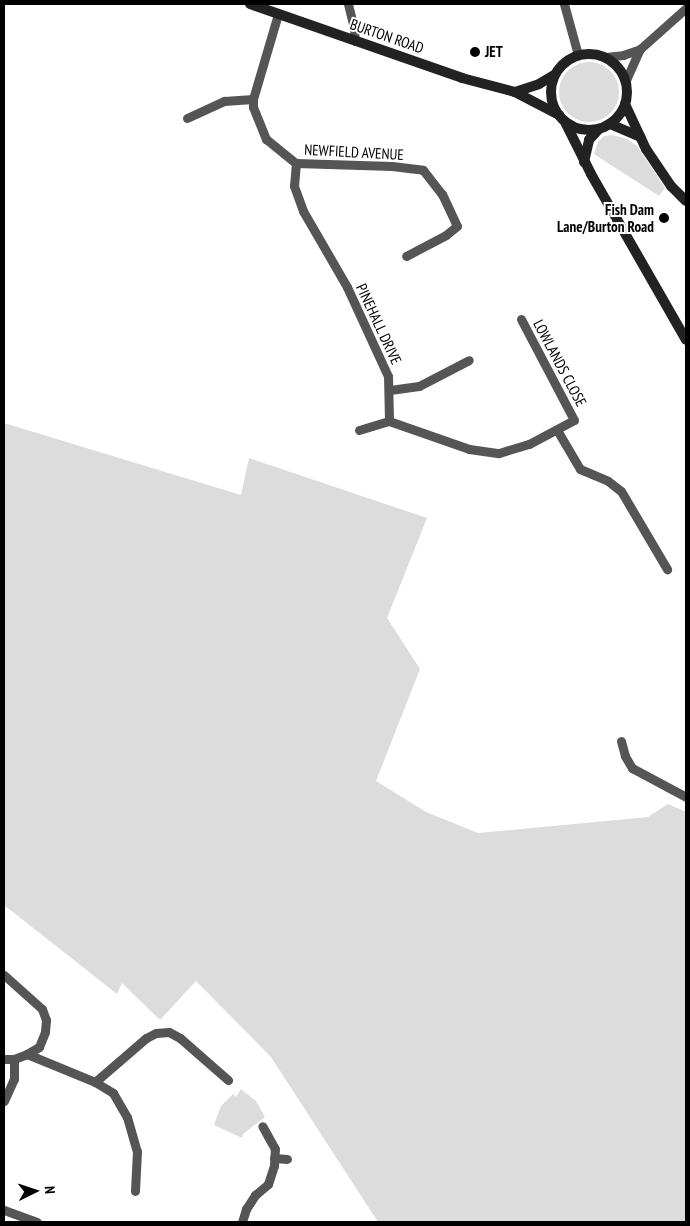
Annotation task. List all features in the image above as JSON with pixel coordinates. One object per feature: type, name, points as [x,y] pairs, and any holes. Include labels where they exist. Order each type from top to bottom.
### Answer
[{"type":"street","name":"BURTON ROAD","points":[[250,4],[462,78],[515,92],[562,119]]},
{"type":"street","points":[[348,4],[355,41]]},
{"type":"street","points":[[564,4],[578,55]]},
{"type":"street","points":[[515,92],[539,84],[554,75],[563,63],[578,55],[623,55],[640,49],[686,8]]},
{"type":"street","points":[[187,118],[224,101],[253,99],[278,14]]},
{"type":"street","points":[[626,80],[640,49]]},
{"type":"street","points":[[584,162],[589,140],[599,129],[610,124],[619,115],[625,104],[626,80],[618,66],[605,56]]},
{"type":"street","points":[[554,75],[551,96],[562,119],[584,162],[686,340]]},
{"type":"street","name":"NEWFIELD AVENUE","points":[[253,99],[253,108],[266,139],[296,163],[392,166],[423,170],[442,194],[457,226],[446,235],[406,256]]},
{"type":"street","points":[[625,104],[640,137],[671,186],[686,201]]},
{"type":"street","points":[[562,119],[581,129],[599,129]]},
{"type":"street","points":[[610,124],[640,137]]},
{"type":"street","name":"PINEHALL DRIVE","points":[[296,163],[294,186],[303,211],[348,288],[388,376],[390,390],[389,421]]},
{"type":"street","name":"LOWLANDS CLOSE","points":[[521,319],[574,420],[557,430]]},
{"type":"street","points":[[390,390],[419,386],[469,360]]},
{"type":"street","points":[[359,430],[389,421],[469,449],[499,453],[529,444],[557,430],[580,469],[608,481],[621,491],[666,569]]},
{"type":"street","points":[[621,741],[625,756],[632,768],[686,797]]},
{"type":"street","points":[[4,975],[42,1009],[46,1020],[45,1032],[39,1046],[27,1054],[14,1059],[4,1059]]},
{"type":"street","points":[[95,1082],[146,1038],[156,1033],[169,1032],[180,1038],[228,1080]]},
{"type":"street","points":[[27,1054],[95,1082],[113,1093],[127,1117],[137,1151],[135,1191]]},
{"type":"street","points":[[4,1101],[14,1079],[14,1059]]},
{"type":"street","points":[[242,1222],[246,1209],[255,1195],[268,1184],[274,1158],[275,1149],[262,1126]]},
{"type":"street","points":[[274,1158],[287,1160]]},
{"type":"street","points":[[4,1210],[37,1222]]},
{"type":"shaded area","points":[[589,62],[601,64],[614,75],[619,92],[617,104],[606,117],[589,122],[577,120],[564,109],[559,92],[561,80],[572,67]]},
{"type":"shaded area","points":[[612,135],[627,139],[637,146],[665,188],[659,196],[594,154],[598,142],[604,136]]},
{"type":"shaded area","points":[[4,423],[241,495],[249,458],[427,518],[387,618],[420,669],[376,781],[426,812],[478,833],[648,817],[668,804],[686,812],[686,1222],[378,1222],[271,1057],[196,981],[160,1020],[122,983],[117,994],[4,905]]},
{"type":"shaded area","points":[[241,1089],[256,1101],[265,1117],[243,1134],[242,1138],[214,1125],[221,1106],[233,1094],[236,1097]]},
{"type":"place","name":"JET","points":[[475,52]]},
{"type":"place","name":"Fish Dam Lane/Burton Road","points":[[664,218]]}]
